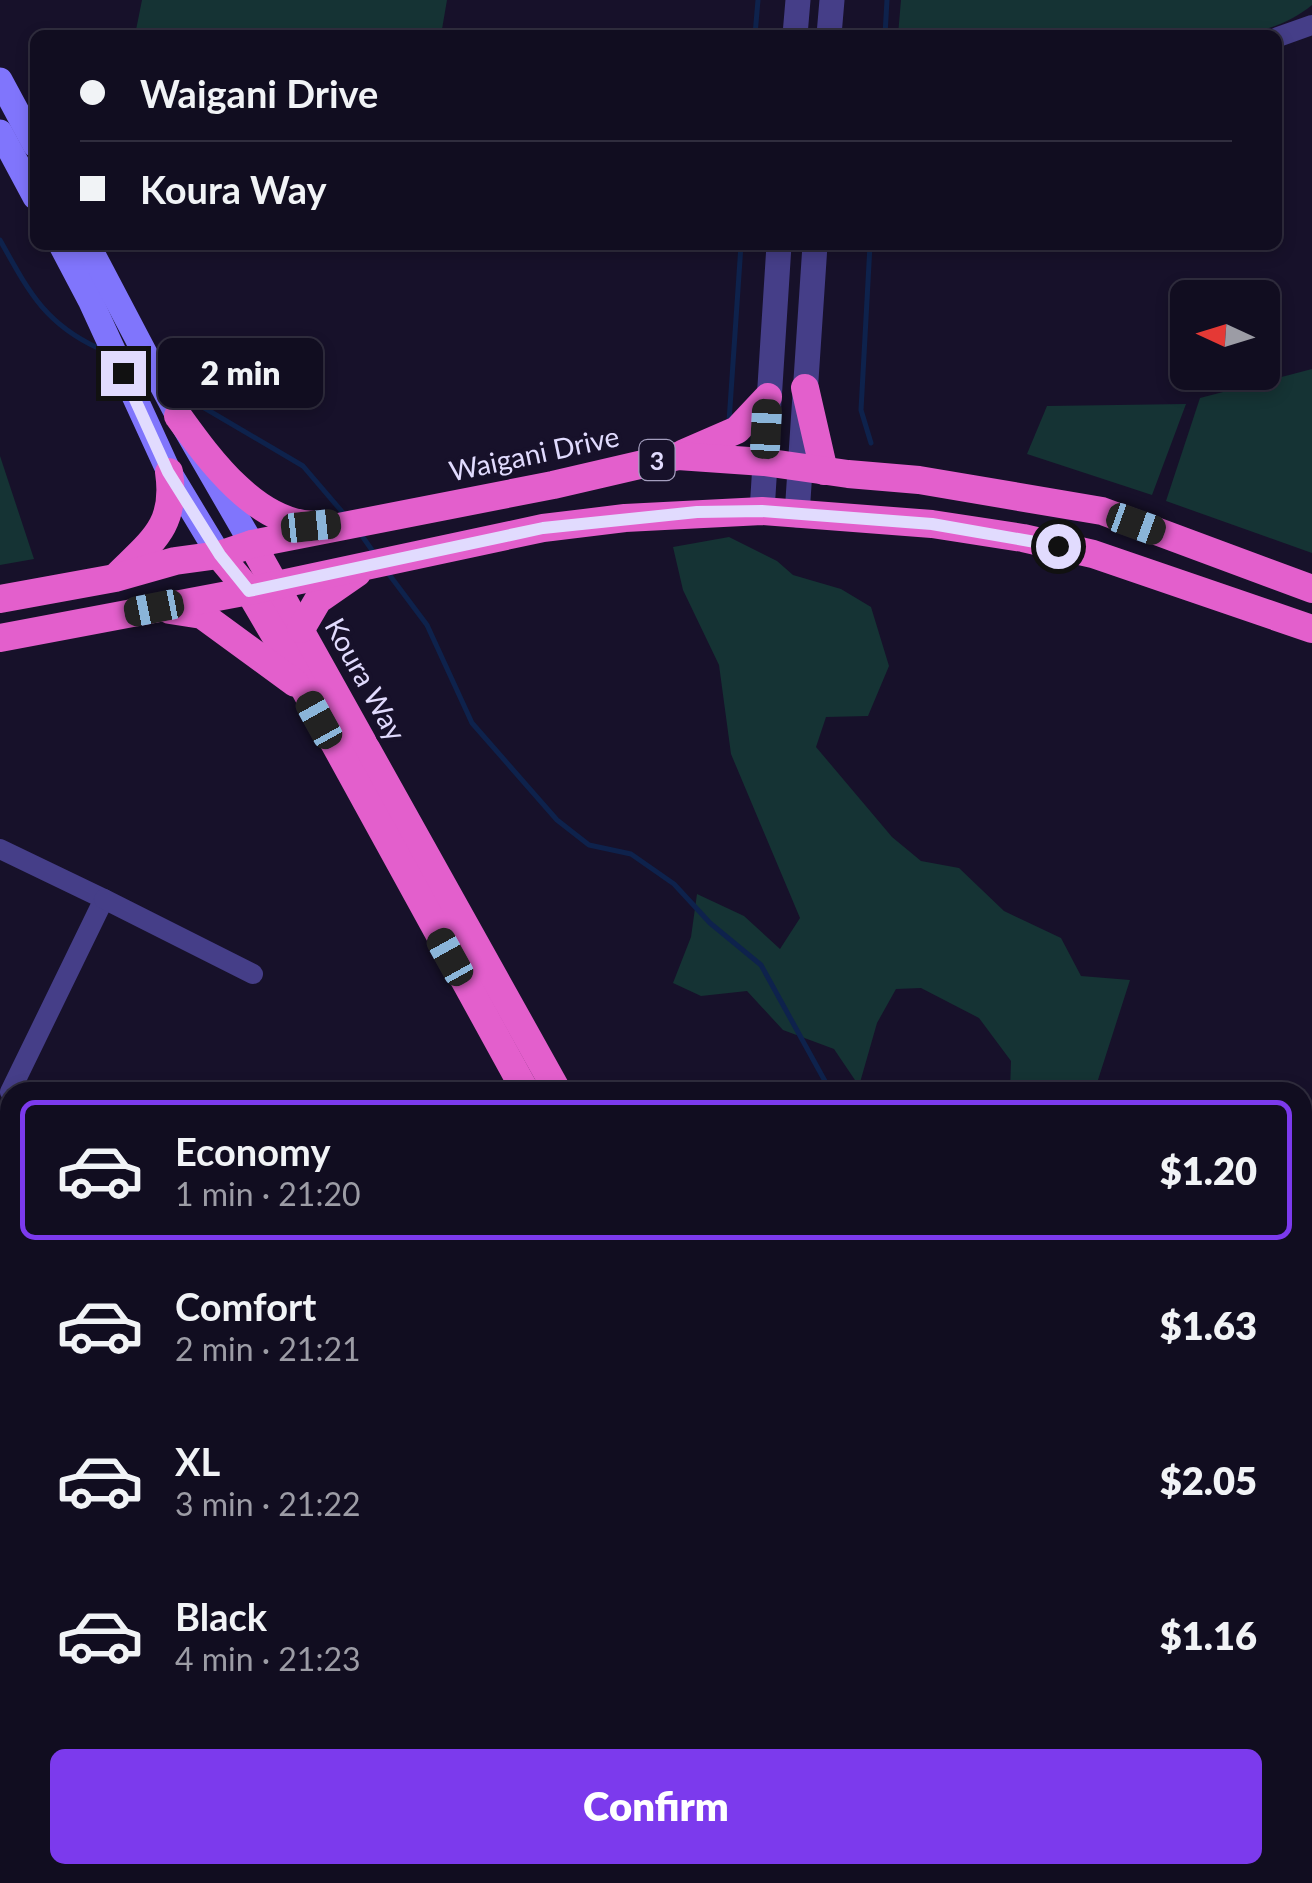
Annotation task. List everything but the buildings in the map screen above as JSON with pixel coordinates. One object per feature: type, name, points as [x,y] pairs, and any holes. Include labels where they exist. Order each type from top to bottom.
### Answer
[{"type":"highway","points":[[806,388],[811,468]]},
{"type":"highway","points":[[678,456],[737,430],[768,397]]},
{"type":"highway","points":[[178,416],[216,468],[276,514],[311,526],[365,520]]},
{"type":"highway","name":"Waigani Drive","points":[[0,599],[116,578],[252,544],[678,456],[764,462],[952,485],[1102,511],[1309,595]]},
{"type":"highway","points":[[116,578],[150,543],[170,513],[168,472]]},
{"type":"highway","name":"3","points":[[0,638],[543,528],[697,512],[762,511],[932,524],[1093,554],[1312,629]]},
{"type":"highway","name":"Koura Way","points":[[252,544],[262,587],[300,686],[520,1082]]},
{"type":"highway","name":"Koura Way","points":[[220,555],[262,587],[301,629],[552,1082]]},
{"type":"highway","points":[[301,629],[318,600],[371,564]]},
{"type":"highway","points":[[154,608],[202,616],[300,686]]},
{"type":"main road","points":[[0,80],[30,135]]},
{"type":"main road","points":[[0,132],[30,189]]},
{"type":"main road","name":"Koura Way","points":[[63,250],[91,302],[168,472],[220,555]]},
{"type":"main road","name":"Koura Way","points":[[91,250],[178,416],[252,544]]},
{"type":"street","points":[[796,30],[798,0]]},
{"type":"street","points":[[829,30],[832,0]]},
{"type":"street","points":[[1282,36],[1312,25]]},
{"type":"street","points":[[762,511],[780,250]]},
{"type":"street","points":[[806,388],[815,250]]},
{"type":"street","points":[[796,515],[811,468]]},
{"type":"street","points":[[0,849],[253,974]]},
{"type":"street","points":[[15,1082],[104,899]]},
{"type":"green space","points":[[142,0],[447,0],[442,30],[136,30]]},
{"type":"green space","points":[[901,0],[1312,0],[1303,12],[1262,30],[898,30]]},
{"type":"green space","points":[[1312,369],[1312,553],[1166,501],[1200,398],[1231,390],[1280,390],[1280,377]]},
{"type":"green space","points":[[1186,404],[1152,495],[1027,454],[1047,406]]},
{"type":"green space","points":[[0,456],[34,559],[0,565]]},
{"type":"green space","points":[[729,537],[777,561],[793,575],[841,589],[871,607],[889,666],[868,716],[826,717],[816,747],[892,837],[921,861],[959,868],[1004,911],[1061,938],[1081,976],[1130,980],[1097,1082],[1010,1082],[1011,1061],[979,1018],[921,988],[896,989],[877,1023],[860,1082],[856,1082],[834,1049],[783,1030],[747,991],[701,996],[673,983],[691,937],[697,894],[744,916],[780,949],[800,918],[731,754],[719,665],[683,590],[673,547]]},
{"type":"waterway","points":[[755,30],[758,0]]},
{"type":"waterway","points":[[885,30],[887,0]]},
{"type":"waterway","points":[[0,240],[39,303],[64,328],[98,348]]},
{"type":"waterway","points":[[729,422],[741,250]]},
{"type":"waterway","points":[[870,250],[861,410],[871,443]]},
{"type":"waterway","points":[[179,393],[303,466],[344,514]]},
{"type":"waterway","points":[[360,533],[374,553]]},
{"type":"waterway","points":[[388,573],[427,625],[472,723],[557,820],[589,845],[631,854],[674,884],[710,923],[761,965],[825,1082]]},
{"type":"route","points":[[123,373],[168,472],[220,555],[249,591],[543,528],[697,512],[762,511],[932,524],[1058,546]]}]
